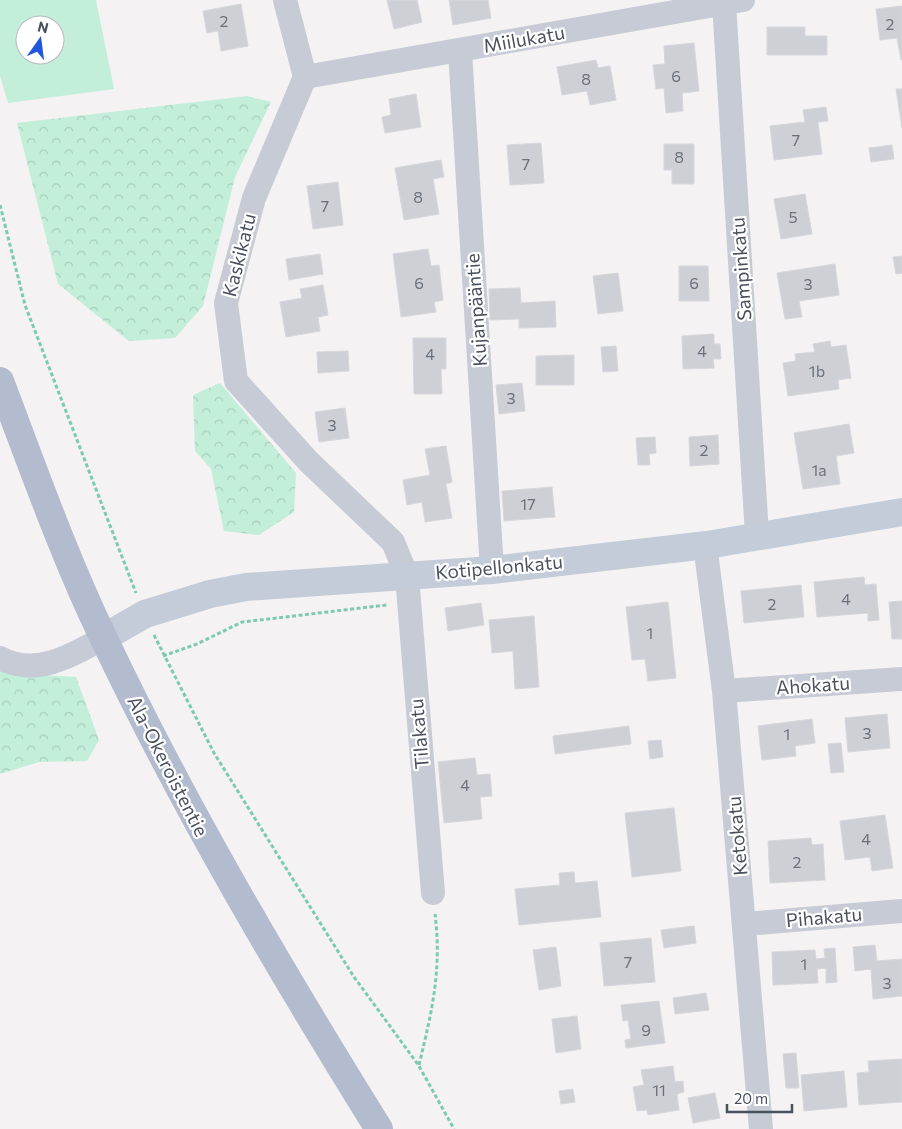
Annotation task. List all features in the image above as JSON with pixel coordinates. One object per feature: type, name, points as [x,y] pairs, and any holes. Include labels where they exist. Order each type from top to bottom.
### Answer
[{"type":"main road","name":"Ala-Okeroistentie","points":[[0,381],[61,541],[103,638],[169,771],[237,896],[379,1129]]},
{"type":"street","points":[[285,0],[304,77]]},
{"type":"street","name":"Miilukatu","points":[[304,77],[734,2]]},
{"type":"street","name":"Sampinkatu","points":[[734,2],[757,535]]},
{"type":"street","name":"Kujanpääntie","points":[[460,51],[492,570]]},
{"type":"street","name":"Kaskikatu","points":[[304,77],[254,198],[226,302],[236,381],[309,462],[393,542],[407,576]]},
{"type":"street","name":"Kotipellonkatu","points":[[103,638],[145,614],[210,594],[246,587],[492,570],[707,544],[902,512]]},
{"type":"street","name":"Ketokatu","points":[[707,544],[706,560],[724,691],[761,1129]]},
{"type":"street","name":"Tilakatu","points":[[407,576],[432,893]]},
{"type":"street","points":[[0,658],[13,665],[40,666],[66,658],[103,638]]},
{"type":"street","name":"Ahokatu","points":[[724,691],[902,679]]},
{"type":"street","name":"Pihakatu","points":[[745,924],[902,910]]},
{"type":"path","points":[[0,205],[25,305],[123,565],[163,656],[214,753],[354,977],[419,1066],[454,1129]]},
{"type":"path","points":[[419,1066],[434,1003],[439,946],[432,893]]},
{"type":"green space","points":[[0,0],[96,0],[114,89],[8,103],[0,76]]},
{"type":"green space","points":[[247,96],[271,102],[235,177],[203,306],[175,338],[129,341],[58,284],[17,123]]},
{"type":"green space","points":[[220,383],[296,473],[294,512],[259,535],[224,531],[211,469],[195,451],[193,395]]},
{"type":"green space","points":[[0,669],[26,674],[76,677],[99,740],[87,761],[39,762],[0,774]]},
{"type":"building","points":[[387,0],[417,0],[422,22],[394,29]]},
{"type":"building","points":[[449,0],[488,0],[491,18],[453,25]]},
{"type":"building","points":[[241,4],[248,46],[221,51],[218,31],[207,33],[203,11]]},
{"type":"building","points":[[902,6],[901,60],[897,38],[880,40],[876,9]]},
{"type":"building","points":[[767,27],[805,27],[805,36],[827,36],[827,55],[767,55]]},
{"type":"building","points":[[694,43],[699,91],[682,93],[683,111],[666,113],[664,88],[656,89],[653,65],[665,64],[664,46]]},
{"type":"building","points":[[596,60],[598,68],[610,66],[616,100],[590,105],[587,91],[562,95],[557,67]]},
{"type":"building","points":[[896,89],[902,89],[902,128]]},
{"type":"building","points":[[416,94],[421,127],[385,133],[382,117],[391,115],[389,99]]},
{"type":"building","points":[[826,107],[828,121],[818,122],[822,154],[774,160],[770,126],[805,122],[803,110]]},
{"type":"building","points":[[541,143],[544,183],[510,185],[507,145]]},
{"type":"building","points":[[664,144],[694,144],[694,184],[672,184],[672,170],[664,170]]},
{"type":"building","points":[[892,145],[894,159],[871,162],[869,148]]},
{"type":"building","points":[[441,160],[444,177],[433,179],[439,214],[404,220],[395,168]]},
{"type":"building","points":[[338,182],[343,225],[313,229],[307,186]]},
{"type":"building","points":[[805,194],[812,234],[781,239],[774,199]]},
{"type":"building","points":[[428,249],[431,266],[439,265],[443,300],[434,302],[436,312],[401,317],[393,254]]},
{"type":"building","points":[[320,254],[323,274],[289,280],[286,259]]},
{"type":"building","points":[[902,256],[902,273],[896,274],[893,257]]},
{"type":"building","points":[[835,264],[839,295],[799,301],[802,317],[785,319],[777,273]]},
{"type":"building","points":[[679,266],[708,266],[709,301],[679,301]]},
{"type":"building","points":[[618,273],[623,311],[598,314],[593,276]]},
{"type":"building","points":[[323,285],[328,315],[318,317],[320,331],[286,337],[280,302],[302,298],[300,289]]},
{"type":"building","points":[[520,288],[521,303],[555,301],[556,327],[519,328],[519,319],[490,320],[489,289]]},
{"type":"building","points":[[714,334],[714,344],[720,344],[721,359],[713,359],[714,368],[683,369],[682,336]]},
{"type":"building","points":[[413,338],[446,338],[446,369],[441,369],[442,394],[414,394]]},
{"type":"building","points":[[830,341],[831,347],[846,345],[851,378],[838,380],[839,389],[788,396],[783,363],[796,361],[795,354],[815,352],[813,344]]},
{"type":"building","points":[[616,346],[618,371],[603,372],[601,347]]},
{"type":"building","points":[[348,351],[349,371],[318,373],[317,352]]},
{"type":"building","points":[[574,355],[574,385],[536,385],[536,356]]},
{"type":"building","points":[[522,383],[525,411],[499,414],[496,385]]},
{"type":"building","points":[[345,408],[349,438],[319,442],[315,412]]},
{"type":"building","points":[[849,424],[854,453],[836,456],[840,484],[803,489],[794,433]]},
{"type":"building","points":[[718,435],[719,464],[690,466],[689,437]]},
{"type":"building","points":[[655,437],[656,453],[649,454],[650,465],[638,465],[636,438]]},
{"type":"building","points":[[446,446],[452,482],[446,484],[452,518],[425,522],[422,502],[407,505],[403,480],[430,475],[425,449]]},
{"type":"building","points":[[552,487],[555,517],[504,521],[502,491]]},
{"type":"building","points":[[864,577],[865,585],[876,584],[879,620],[868,621],[868,613],[817,617],[814,582]]},
{"type":"building","points":[[801,585],[804,617],[744,623],[741,591]]},
{"type":"building","points":[[902,601],[902,639],[892,639],[889,602]]},
{"type":"building","points":[[668,602],[676,678],[648,681],[645,659],[632,660],[626,607]]},
{"type":"building","points":[[481,603],[484,625],[448,631],[445,608]]},
{"type":"building","points":[[534,616],[539,687],[515,689],[513,651],[492,653],[489,620]]},
{"type":"building","points":[[887,714],[890,748],[848,752],[845,718]]},
{"type":"building","points":[[812,719],[815,743],[795,746],[796,756],[762,760],[758,726]]},
{"type":"building","points":[[629,726],[631,744],[555,754],[553,736]]},
{"type":"building","points":[[661,740],[663,757],[650,759],[648,741]]},
{"type":"building","points":[[841,743],[844,772],[831,773],[828,744]]},
{"type":"building","points":[[475,758],[477,775],[490,774],[492,796],[480,797],[482,819],[444,823],[438,762]]},
{"type":"building","points":[[674,808],[681,871],[632,877],[625,813]]},
{"type":"building","points":[[885,815],[893,868],[872,871],[870,857],[845,860],[840,821]]},
{"type":"building","points":[[811,838],[812,845],[823,844],[825,880],[770,883],[768,841]]},
{"type":"building","points":[[574,872],[575,883],[597,881],[601,917],[519,925],[515,889],[560,885],[559,873]]},
{"type":"building","points":[[694,926],[696,943],[664,948],[661,930]]},
{"type":"building","points":[[651,938],[655,982],[604,986],[600,943]]},
{"type":"building","points":[[875,945],[877,961],[902,959],[902,996],[873,999],[871,969],[855,971],[853,947]]},
{"type":"building","points":[[556,947],[561,986],[539,990],[533,950]]},
{"type":"building","points":[[835,948],[837,982],[826,983],[826,968],[817,969],[818,983],[773,985],[772,952],[815,950],[816,959],[825,958],[824,949]]},
{"type":"building","points":[[706,993],[709,1010],[675,1014],[673,998]]},
{"type":"building","points":[[659,1001],[665,1043],[626,1048],[625,1040],[631,1039],[628,1020],[623,1021],[621,1005]]},
{"type":"building","points":[[577,1016],[581,1049],[556,1053],[552,1019]]},
{"type":"building","points":[[796,1053],[799,1088],[786,1088],[783,1054]]},
{"type":"building","points":[[902,1059],[902,1102],[859,1105],[857,1073],[869,1072],[868,1061]]},
{"type":"building","points":[[673,1066],[675,1082],[683,1081],[684,1092],[677,1094],[679,1110],[648,1115],[647,1110],[637,1111],[633,1087],[644,1085],[641,1070]]},
{"type":"building","points":[[844,1071],[847,1107],[804,1111],[801,1075]]},
{"type":"building","points":[[573,1089],[575,1102],[561,1104],[559,1091]]},
{"type":"building","points":[[715,1093],[720,1118],[693,1123],[688,1098]]}]
